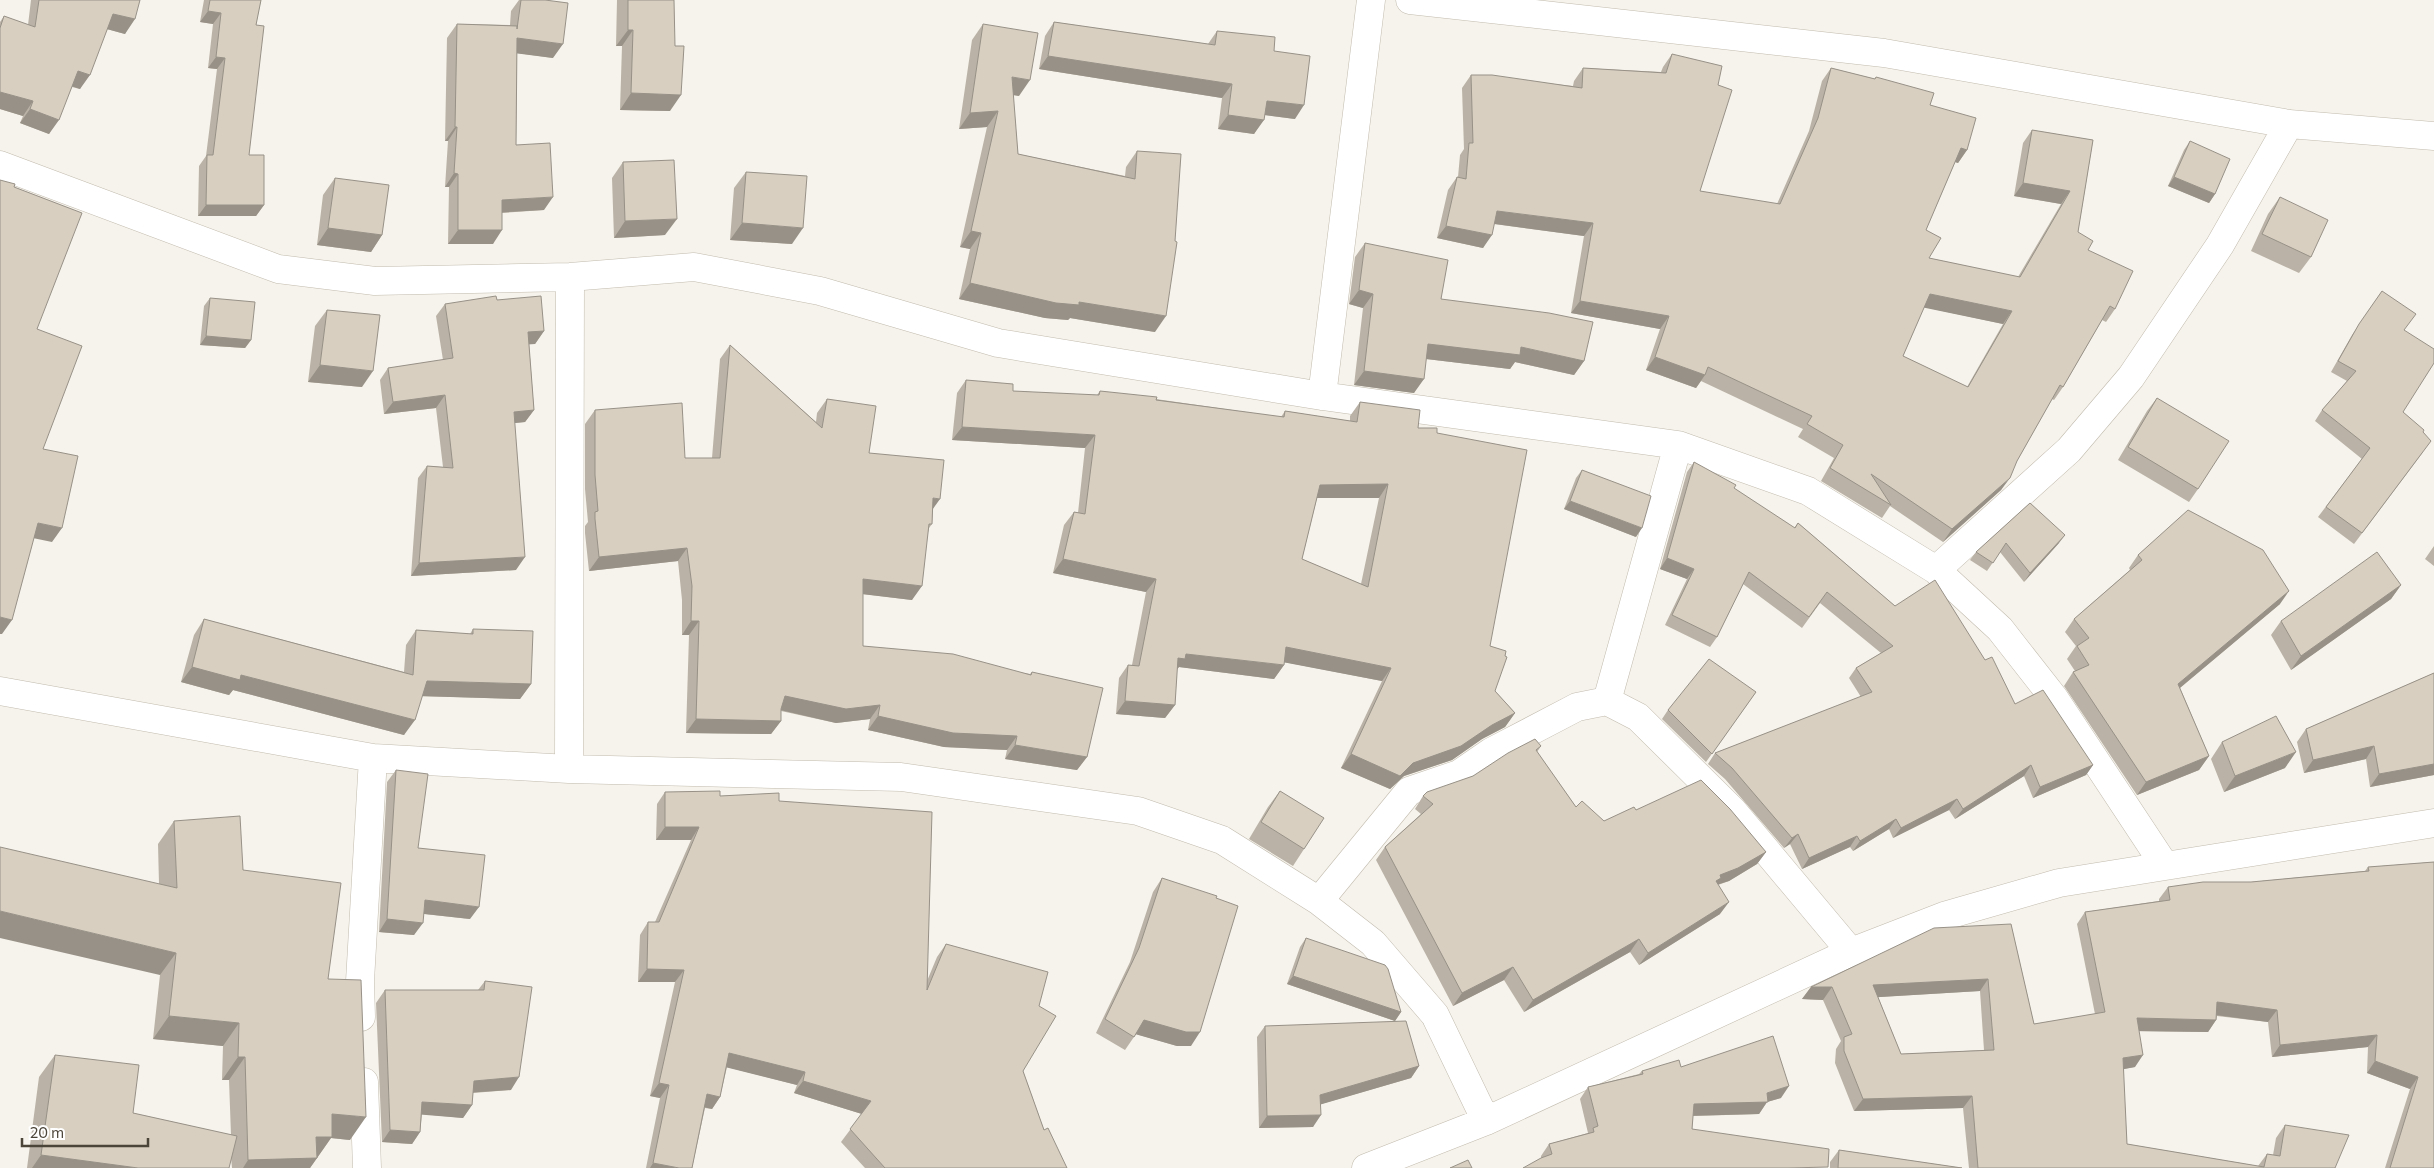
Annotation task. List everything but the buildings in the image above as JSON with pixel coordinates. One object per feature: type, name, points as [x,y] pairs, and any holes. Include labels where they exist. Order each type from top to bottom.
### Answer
[{"type":"street","points":[[1322,396],[1371,0]]},
{"type":"street","points":[[1410,0],[1884,53],[2289,124],[2434,136]]},
{"type":"street","points":[[1936,570],[2069,450],[2131,377],[2220,245],[2289,124]]},
{"type":"street","points":[[0,164],[278,269],[375,281],[570,278],[694,267],[820,291],[998,343],[1322,396],[1678,445],[1808,491],[1936,570],[2000,629],[2054,698],[2165,866]]},
{"type":"street","points":[[569,769],[570,278]]},
{"type":"street","points":[[1607,701],[1678,445]]},
{"type":"street","points":[[0,691],[373,758],[569,769],[901,777],[1138,811],[1222,840],[1319,902],[1373,943],[1435,1015],[1486,1121]]},
{"type":"street","points":[[1319,902],[1409,791],[1459,774],[1491,752],[1577,707],[1607,701],[1638,717],[1733,811],[1851,952]]},
{"type":"street","points":[[367,1168],[360,981],[373,758]]},
{"type":"street","points":[[1366,1168],[1486,1121],[1851,952],[1944,916],[2059,883],[2434,823]]}]
